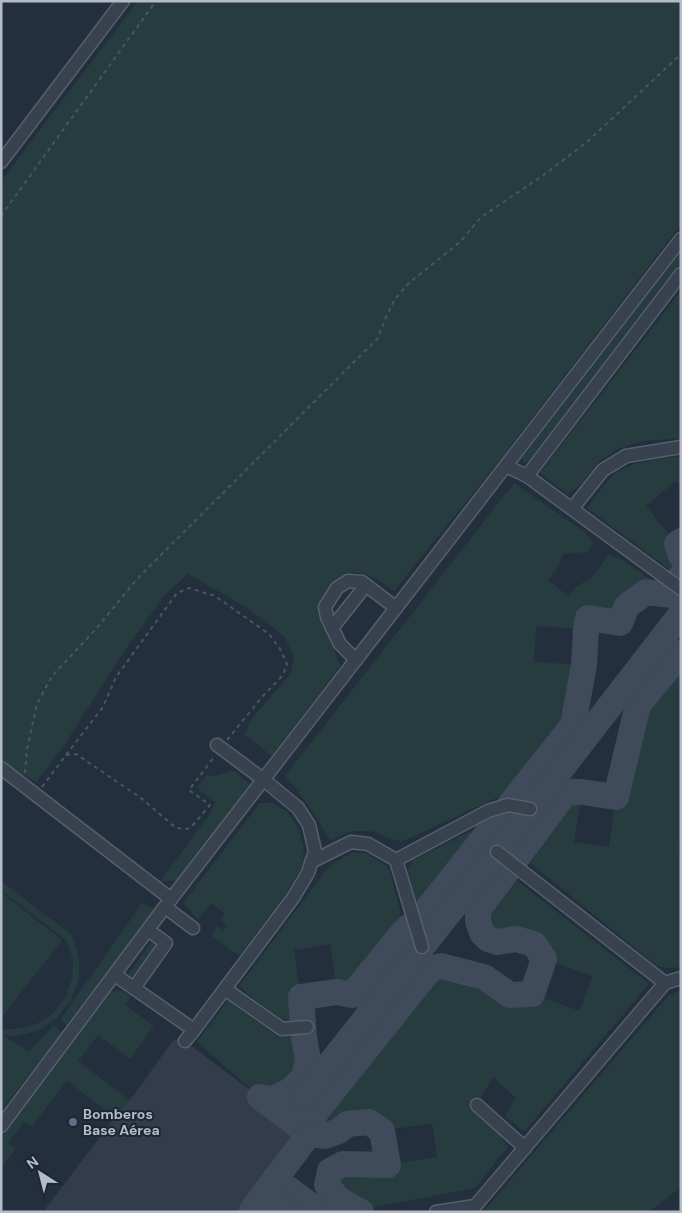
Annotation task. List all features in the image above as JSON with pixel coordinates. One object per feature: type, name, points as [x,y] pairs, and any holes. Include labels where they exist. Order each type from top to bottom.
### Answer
[{"type":"lane","points":[[1,162],[123,1]]},
{"type":"lane","points":[[1,1126],[168,903],[681,239]]},
{"type":"lane","points":[[527,476],[681,274]]},
{"type":"lane","points":[[572,509],[603,470],[626,456],[681,448]]},
{"type":"lane","points":[[506,466],[527,476],[681,589]]},
{"type":"lane","points":[[356,660],[340,644],[325,607],[337,588],[348,581],[362,582],[396,608]]},
{"type":"lane","points":[[332,628],[366,585]]},
{"type":"lane","points":[[185,1041],[293,898],[308,874],[314,851],[309,825],[298,808],[219,746]]},
{"type":"lane","points":[[1,768],[168,903],[193,928]]},
{"type":"lane","points":[[396,860],[488,811],[508,804],[530,809]]},
{"type":"lane","points":[[311,862],[351,842],[368,844],[396,860],[422,947]]},
{"type":"lane","points":[[497,852],[665,983]]},
{"type":"lane","points":[[134,988],[166,943],[148,930]]},
{"type":"lane","points":[[114,975],[194,1030]]},
{"type":"lane","points":[[436,1212],[473,1209],[665,983],[681,978]]},
{"type":"lane","points":[[225,989],[282,1029],[307,1027]]},
{"type":"lane","points":[[477,1105],[525,1148]]},
{"type":"path","points":[[1,216],[156,1]]},
{"type":"path","points":[[25,786],[27,749],[37,704],[52,676],[96,629],[137,578],[378,338],[395,299],[409,282],[460,242],[481,217],[541,177],[587,142],[681,54]]},
{"type":"path","points":[[36,795],[103,707],[116,678],[177,593],[189,588],[216,596],[269,634],[280,648],[286,664],[283,675],[219,746],[189,790],[210,805],[194,824],[187,829],[176,828],[141,798],[76,754],[66,756]]},
{"type":"shaded area","points":[[174,1039],[185,1041],[309,1134],[250,1212],[43,1212],[130,1100]]},
{"type":"green space","points":[[138,1],[681,1],[681,224],[500,460],[394,591],[372,577],[355,573],[347,574],[340,578],[329,589],[318,612],[340,666],[272,756],[245,735],[250,721],[291,673],[294,657],[284,636],[246,607],[188,574],[165,595],[125,650],[63,747],[36,782],[1,761],[1,181]]},
{"type":"green space","points":[[681,251],[681,263],[529,461],[524,463],[522,458]]},
{"type":"green space","points":[[681,291],[681,438],[643,441],[620,448],[600,460],[580,485],[568,494],[540,473]]},
{"type":"green space","points":[[681,458],[681,486],[676,481],[646,506],[677,544],[681,556],[681,578],[587,508],[606,483],[620,470],[640,462]]},
{"type":"green space","points":[[514,483],[586,533],[593,543],[588,552],[563,554],[556,571],[548,580],[568,596],[576,587],[593,576],[609,555],[624,561],[672,595],[646,592],[627,606],[620,623],[588,618],[586,629],[536,626],[534,662],[584,665],[573,725],[525,785],[401,842],[371,831],[352,831],[330,840],[298,791],[285,776]]},
{"type":"green space","points":[[681,653],[681,841],[678,850],[681,851],[681,966],[671,968],[655,964],[519,854],[566,792],[582,792],[574,842],[609,847],[616,797],[638,705]]},
{"type":"green space","points":[[234,771],[251,785],[176,881],[160,881],[210,814],[215,802],[197,788],[207,775],[214,776]]},
{"type":"green space","points":[[260,803],[273,803],[287,811],[298,827],[304,849],[302,868],[280,903],[240,955],[231,951],[212,936],[217,925],[223,930],[227,925],[221,920],[225,914],[211,903],[198,920],[183,903]]},
{"type":"green space","points":[[499,817],[421,917],[407,871],[413,860]]},
{"type":"green space","points":[[351,853],[366,853],[389,868],[405,930],[352,995],[337,992],[330,944],[294,950],[302,1018],[288,1021],[278,1018],[245,992],[240,985],[329,866]]},
{"type":"green space","points":[[506,872],[649,984],[524,1132],[505,1116],[516,1098],[493,1077],[477,1105],[508,1147],[475,1188],[359,1210],[338,1199],[327,1185],[330,1171],[343,1164],[388,1165],[437,1157],[432,1123],[382,1131],[364,1118],[347,1124],[339,1131],[325,1136],[309,1134],[310,1121],[427,973],[433,968],[441,966],[484,977],[510,995],[532,994],[580,1011],[592,976],[544,959],[534,944],[516,939],[497,942],[488,939],[482,933],[478,921],[478,910]]},
{"type":"green space","points":[[1,881],[72,935],[79,957],[79,979],[71,1000],[57,1018],[39,1030],[17,1036],[2,1035],[29,1052],[54,1025],[62,1033],[1,1110],[1,1029],[18,1029],[37,1024],[53,1013],[65,998],[72,979],[73,960],[67,941],[1,890]]},
{"type":"green space","points":[[1,892],[62,940],[1,1018]]},
{"type":"green space","points":[[142,903],[155,909],[66,1025],[61,1019]]},
{"type":"green space","points":[[152,942],[156,946],[132,978],[128,974]]},
{"type":"green space","points":[[121,990],[131,997],[125,1005],[154,1026],[130,1059],[98,1035],[78,1061],[130,1100],[115,1117],[67,1081],[32,1126],[23,1123],[8,1143],[16,1149],[1,1168],[1,1137],[110,992]]},
{"type":"green space","points":[[681,990],[681,1187],[649,1212],[483,1212],[669,995]]},
{"type":"green space","points":[[228,1000],[277,1036],[304,1037],[308,1060],[304,1077],[291,1090],[274,1099],[260,1097],[197,1042]]},
{"type":"taxiway","points":[[681,541],[677,544],[681,556]]},
{"type":"taxiway","points":[[681,576],[672,595],[646,592],[627,606],[620,623],[588,618],[584,665],[573,725],[421,917],[405,930],[352,995],[337,992],[301,997],[308,1060],[304,1077],[291,1090],[274,1099],[260,1097],[309,1134],[310,1121],[317,1111],[427,973],[433,968],[441,966],[484,977],[510,995],[532,994],[544,959],[534,944],[516,939],[497,942],[488,939],[482,933],[478,921],[478,910],[566,792],[582,792],[616,797],[638,705],[681,653]]},
{"type":"taxiway","points":[[302,1099],[497,852],[681,614]]},
{"type":"taxiway","points":[[288,1212],[280,1207],[252,1210],[309,1134],[325,1136],[339,1131],[347,1124],[369,1122],[382,1131],[388,1165],[343,1164],[330,1171],[327,1185],[338,1199],[361,1212]]},
{"type":"taxiway","points":[[275,1179],[319,1212]]},
{"type":"place","name":"Bomberos Base Aérea","points":[[73,1122]]}]
